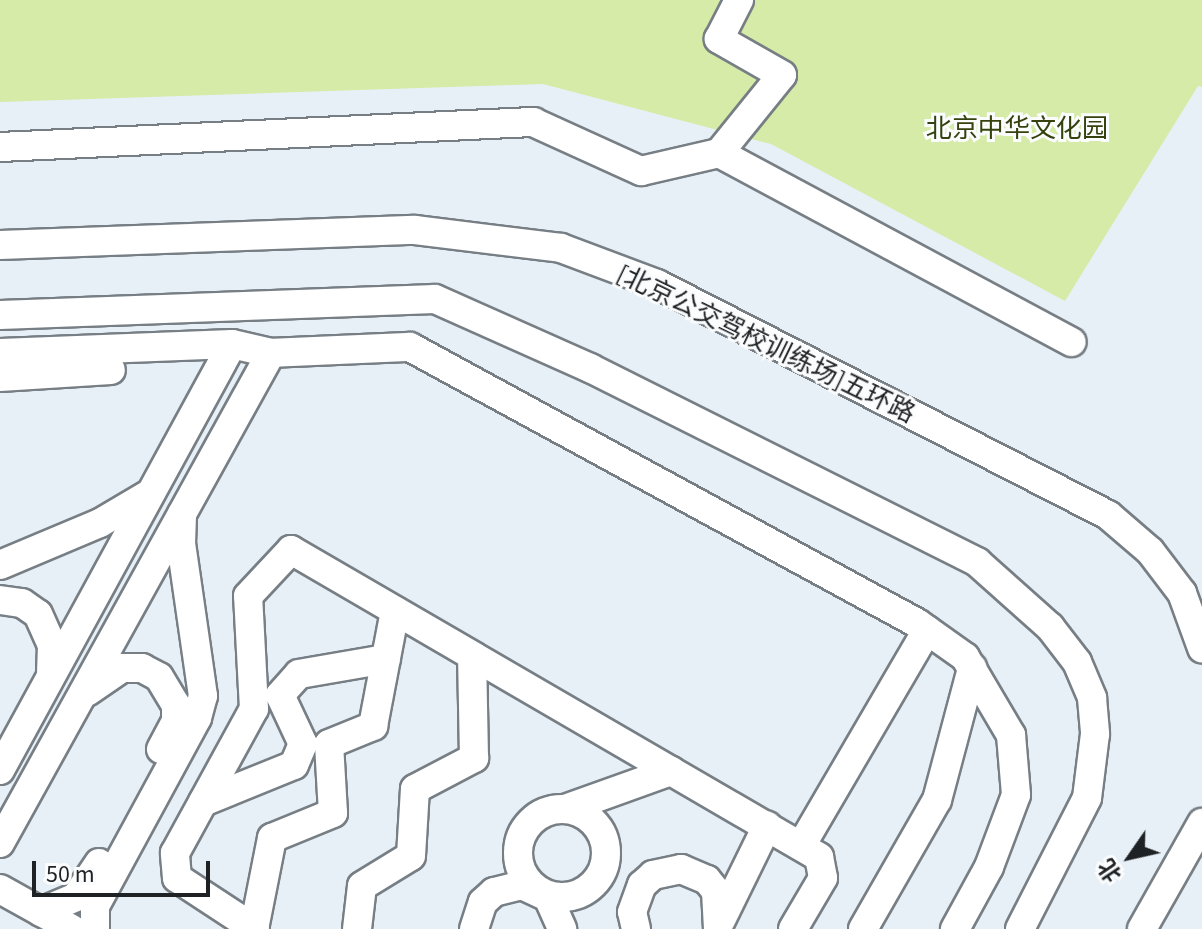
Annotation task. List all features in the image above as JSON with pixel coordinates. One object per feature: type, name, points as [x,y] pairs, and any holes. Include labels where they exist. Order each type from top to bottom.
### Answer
[{"type":"street","points":[[0,147],[533,122],[641,171],[719,153],[782,75],[719,39],[739,0]]},
{"type":"street","points":[[719,153],[1071,342]]},
{"type":"street","name":"[北京公交驾校训练场]五环路","points":[[0,245],[415,230],[561,248],[657,284],[1108,515],[1150,551],[1182,593],[1202,648]]},
{"type":"street","points":[[0,315],[435,299],[590,368],[977,562],[1050,627],[1077,662],[1092,698],[1095,734],[1087,798],[1020,929]]},
{"type":"street","points":[[0,770],[232,344]]},
{"type":"street","points":[[0,353],[232,344],[271,353],[410,347],[927,630],[965,657],[1011,735],[1016,795],[989,867],[955,929]]},
{"type":"street","points":[[0,843],[271,353]]},
{"type":"street","points":[[0,377],[111,370]]},
{"type":"street","points":[[0,565],[100,523],[149,493]]},
{"type":"street","points":[[95,929],[95,906],[197,718],[203,696],[181,544],[183,510]]},
{"type":"street","points":[[395,611],[373,726],[329,744],[333,813],[272,838],[255,929],[177,878],[175,853],[254,709],[248,596],[291,550],[819,857],[823,878],[793,929]]},
{"type":"street","points":[[0,600],[22,603],[46,625],[52,645],[51,674]]},
{"type":"street","points":[[801,846],[927,630]]},
{"type":"street","points":[[357,929],[362,886],[411,856],[415,789],[474,758],[472,656]]},
{"type":"street","points":[[203,802],[294,765],[303,744],[280,695],[299,674],[386,659]]},
{"type":"street","points":[[41,912],[84,890],[176,721],[176,705],[167,689],[142,668],[122,668],[80,697]]},
{"type":"street","points":[[863,929],[937,800],[972,668]]},
{"type":"street","points":[[562,929],[557,908],[536,889],[519,866],[520,838],[538,816],[671,771]]},
{"type":"street","points":[[474,929],[483,902],[494,892],[522,885],[564,898],[591,887],[600,876],[606,847],[601,833],[592,821],[565,809]]},
{"type":"street","points":[[1142,929],[1202,823]]},
{"type":"street","points":[[719,924],[767,826]]},
{"type":"street","points":[[636,929],[635,898],[653,875],[681,869],[707,880],[716,891],[719,924]]},
{"type":"street","points":[[0,889],[72,929]]},
{"type":"green space","name":"北京中华文化园","points":[[0,0],[1202,0],[1202,87],[1198,86],[1065,301],[771,144],[543,84],[0,102]]}]
